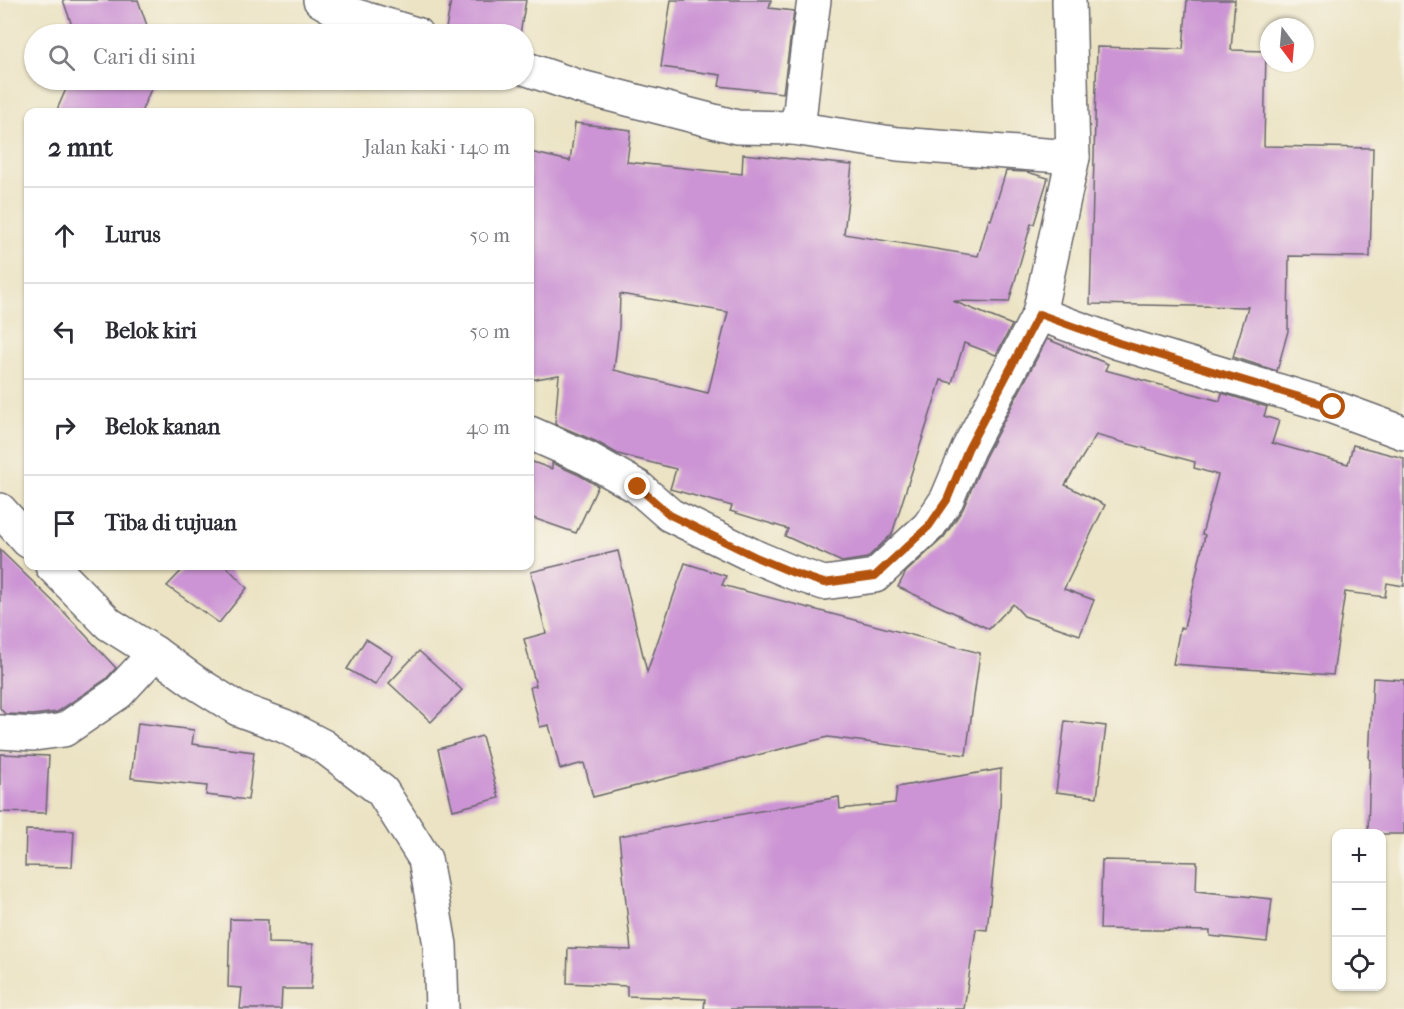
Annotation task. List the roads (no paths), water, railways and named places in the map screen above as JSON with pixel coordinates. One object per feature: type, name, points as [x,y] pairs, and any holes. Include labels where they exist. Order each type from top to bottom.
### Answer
[{"type":"street","points":[[320,0],[337,10],[383,24]]},
{"type":"street","points":[[793,128],[800,112],[814,0]]},
{"type":"street","points":[[534,435],[587,458],[638,487],[670,515],[794,573],[824,583],[875,576],[929,526],[947,500],[968,449],[1039,314],[1073,157],[1069,0]]},
{"type":"street","points":[[534,71],[577,86],[737,127],[793,128],[898,144],[1073,157]]},
{"type":"street","points":[[1039,314],[1119,343],[1333,407],[1404,433]]},
{"type":"street","points":[[0,510],[24,537]]},
{"type":"street","points":[[64,570],[110,624],[238,709],[284,726],[323,746],[382,791],[425,860],[440,945],[442,1009]]},
{"type":"street","points":[[0,732],[34,734],[64,730],[118,693],[155,653]]}]
